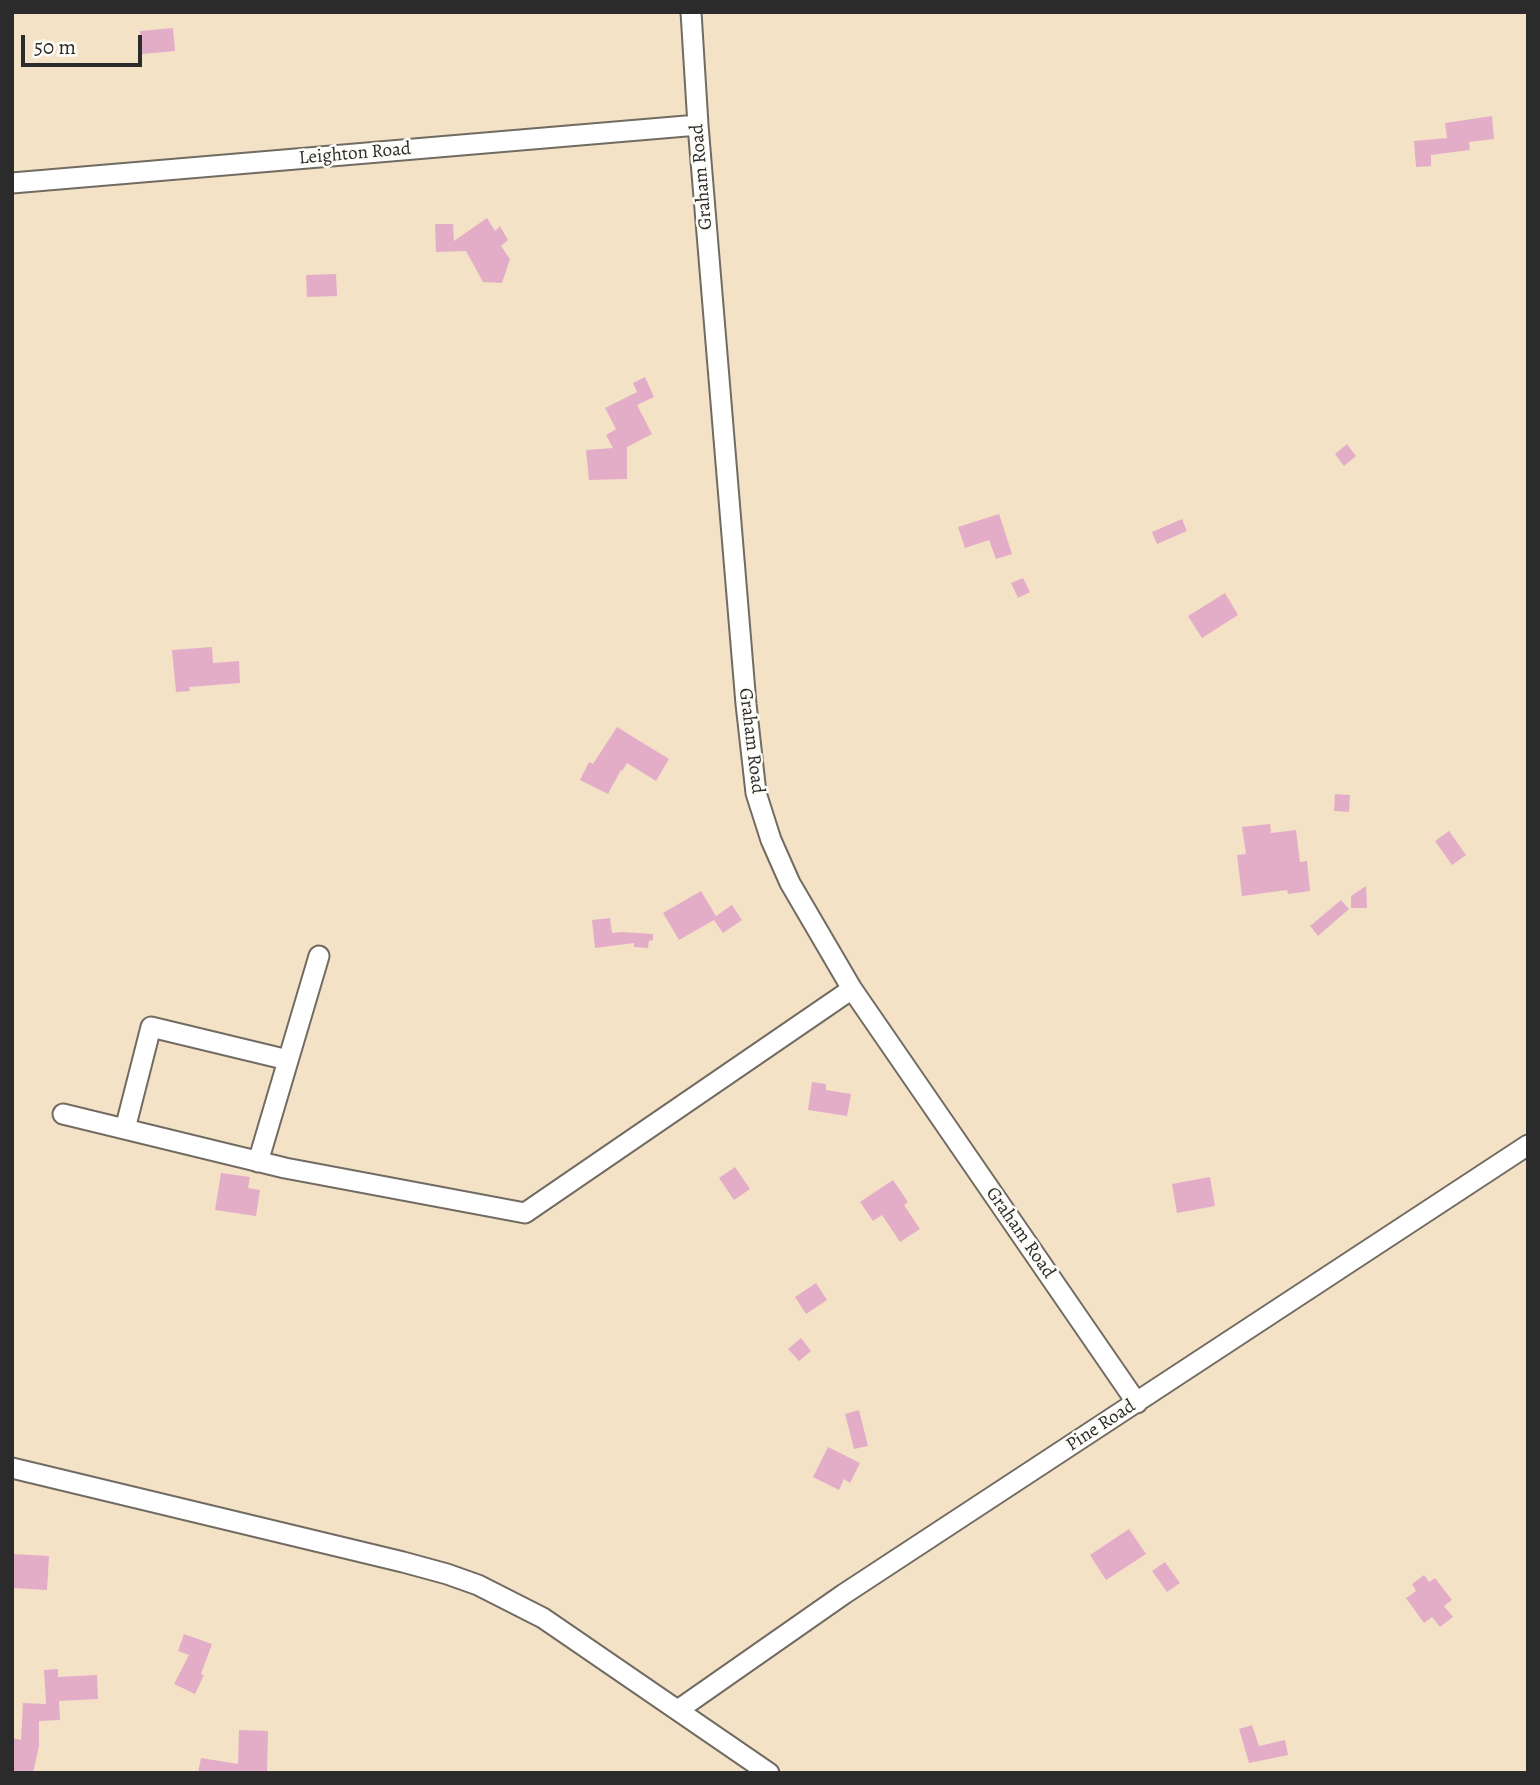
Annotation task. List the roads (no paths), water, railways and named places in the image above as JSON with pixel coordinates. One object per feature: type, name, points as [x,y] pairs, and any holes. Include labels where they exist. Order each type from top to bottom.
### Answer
[{"type":"street","name":"Graham Road","points":[[691,12],[698,125],[755,793],[771,840],[790,883],[852,989],[1137,1403]]},
{"type":"street","name":"Leighton Road","points":[[12,184],[698,125]]},
{"type":"street","points":[[258,1162],[319,956]]},
{"type":"street","points":[[63,1114],[285,1168],[525,1213],[852,989]]},
{"type":"street","points":[[125,1129],[151,1027],[288,1060]]},
{"type":"street","name":"Pine Road","points":[[678,1710],[844,1594],[1528,1145]]},
{"type":"street","points":[[12,1468],[402,1562],[478,1585],[543,1618],[769,1773]]}]
